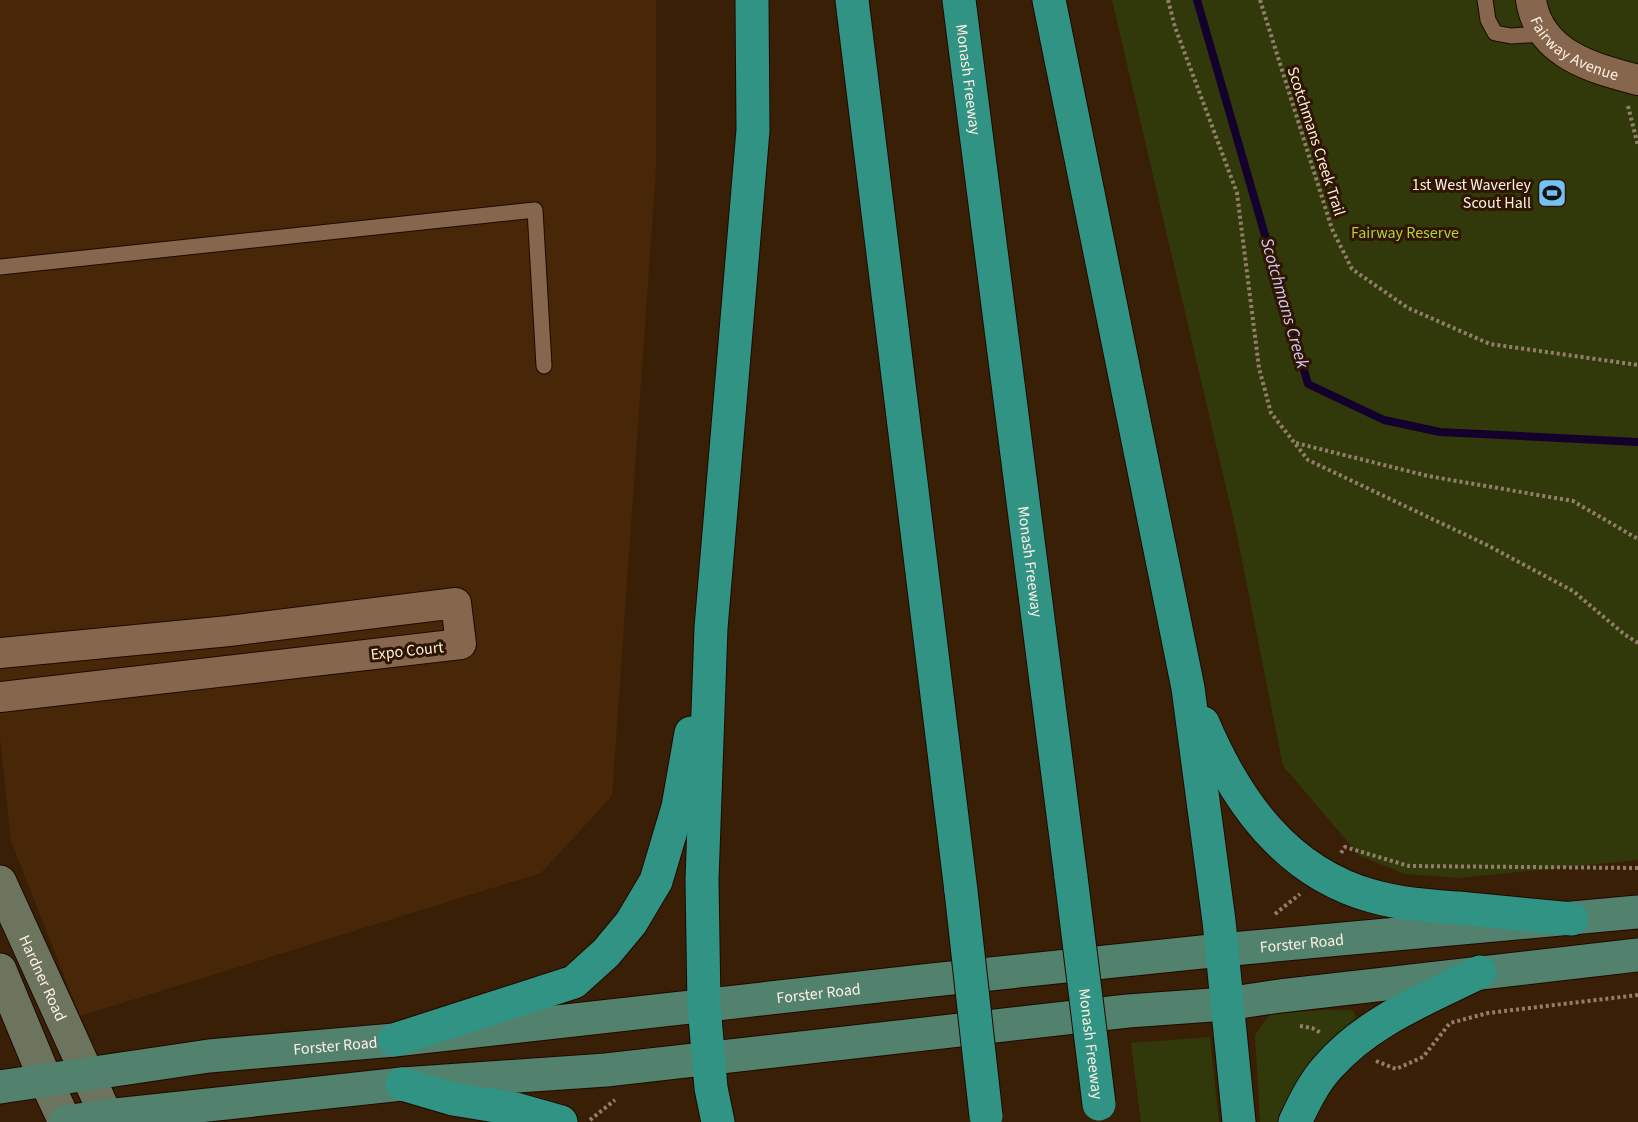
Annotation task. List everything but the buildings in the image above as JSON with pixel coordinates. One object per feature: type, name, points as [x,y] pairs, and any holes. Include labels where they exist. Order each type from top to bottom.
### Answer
[{"type":"highway","points":[[718,1122],[711,1088],[704,1005],[702,880],[711,628],[753,130],[752,0]]},
{"type":"highway","points":[[852,0],[961,891],[986,1119]]},
{"type":"highway","name":"Monash Freeway","points":[[958,0],[1100,1113]]},
{"type":"highway","points":[[1048,0],[1188,688],[1221,951],[1239,1122]]},
{"type":"highway","points":[[394,1041],[574,981],[606,953],[632,923],[656,881],[678,807],[711,628]]},
{"type":"highway","points":[[1188,688],[1219,760],[1240,795],[1262,825],[1286,848],[1322,876],[1372,896],[1407,903],[1572,919]]},
{"type":"highway","points":[[1295,1122],[1326,1068],[1347,1047],[1377,1023],[1480,972]]},
{"type":"highway","points":[[402,1084],[453,1098],[515,1109],[561,1122]]},
{"type":"main road","name":"Forster Road","points":[[0,1087],[209,1056],[394,1041],[704,1005],[1221,951],[1638,912]]},
{"type":"main road","points":[[65,1122],[223,1112],[402,1084],[606,1070],[1128,1011],[1226,1004],[1480,972],[1638,956]]},
{"type":"street","name":"Fairway Avenue","points":[[1531,0],[1543,34],[1555,48],[1578,60],[1633,79]]},
{"type":"street","name":"Expo Court","points":[[0,653],[229,631],[456,603],[461,644],[0,697]]},
{"type":"street","points":[[229,631],[232,669]]},
{"type":"street","name":"Hardner Road","points":[[0,882],[108,1119]]},
{"type":"street","points":[[0,970],[65,1122]]},
{"type":"lane","points":[[1485,0],[1488,20],[1495,33],[1511,36],[1543,34]]},
{"type":"lane","points":[[0,267],[535,210],[544,366]]},
{"type":"path","points":[[1168,0],[1237,193],[1259,368],[1271,413],[1308,460],[1487,545],[1573,591],[1638,643]]},
{"type":"path","name":"Scotchmans Creek Trail","points":[[1260,0],[1332,229],[1352,269],[1408,308],[1490,344],[1638,365]]},
{"type":"path","points":[[1633,79],[1628,105],[1638,146]]},
{"type":"path","points":[[1296,443],[1428,476],[1573,501],[1638,539]]},
{"type":"shaded area","points":[[0,0],[656,0],[656,168],[612,796],[541,873],[80,1016],[11,841],[0,738]]},
{"type":"green space","name":"Fairway Reserve","points":[[1112,0],[1638,0],[1638,860],[1459,878],[1405,874],[1360,856],[1283,766],[1236,530]]},
{"type":"green space","points":[[1353,1010],[1356,1018],[1340,1034],[1281,1122],[1260,1122],[1255,1035],[1270,1014]]},
{"type":"green space","points":[[1210,1037],[1219,1122],[1141,1122],[1131,1043]]},
{"type":"waterway","name":"Scotchmans Creek","points":[[1197,0],[1308,384],[1384,420],[1440,432],[1638,442]]},
{"type":"place","name":"1st West Waverley Scout Hall","points":[[1552,193]]}]
